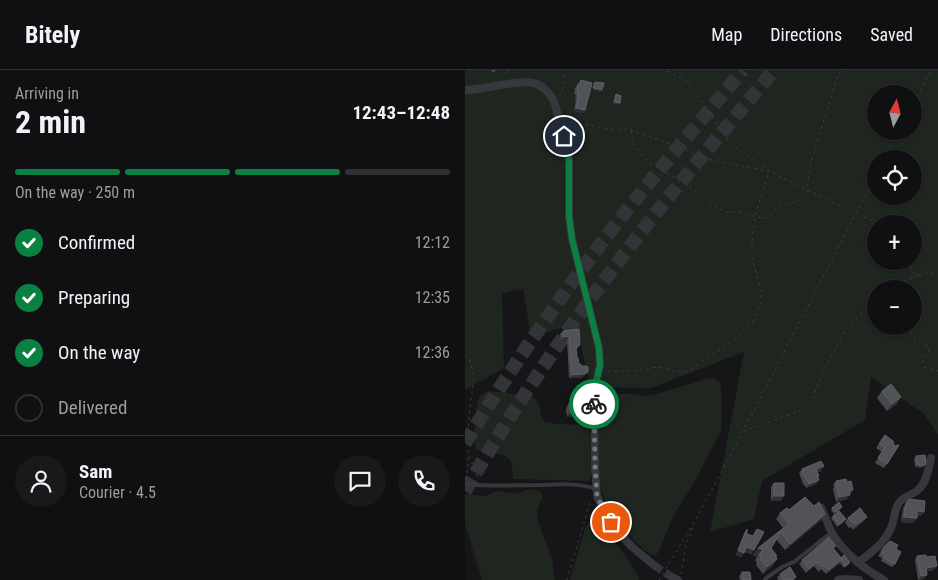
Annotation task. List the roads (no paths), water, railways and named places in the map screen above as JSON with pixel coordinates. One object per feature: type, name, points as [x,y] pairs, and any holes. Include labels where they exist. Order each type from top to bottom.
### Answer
[{"type":"street","points":[[465,90],[508,84],[533,83],[543,88],[554,101],[569,160],[569,216],[572,239],[597,338],[600,360],[594,392],[597,493],[605,513],[617,530],[631,546],[655,566]]},
{"type":"street","points":[[858,563],[888,536],[899,501],[921,488],[931,458]]},
{"type":"street","points":[[819,503],[839,542],[858,563],[884,580]]},
{"type":"street","points":[[838,580],[859,580]]},
{"type":"lane","points":[[465,484],[573,484],[589,487],[597,493]]},
{"type":"lane","points":[[765,579],[782,567],[794,562],[833,533]]},
{"type":"tunnel","points":[[465,443],[533,338],[587,262],[639,195],[743,70]]},
{"type":"tunnel","points":[[465,491],[539,373],[578,316],[676,188],[774,70]]},
{"type":"tunnel","points":[[655,566],[672,577]]}]
